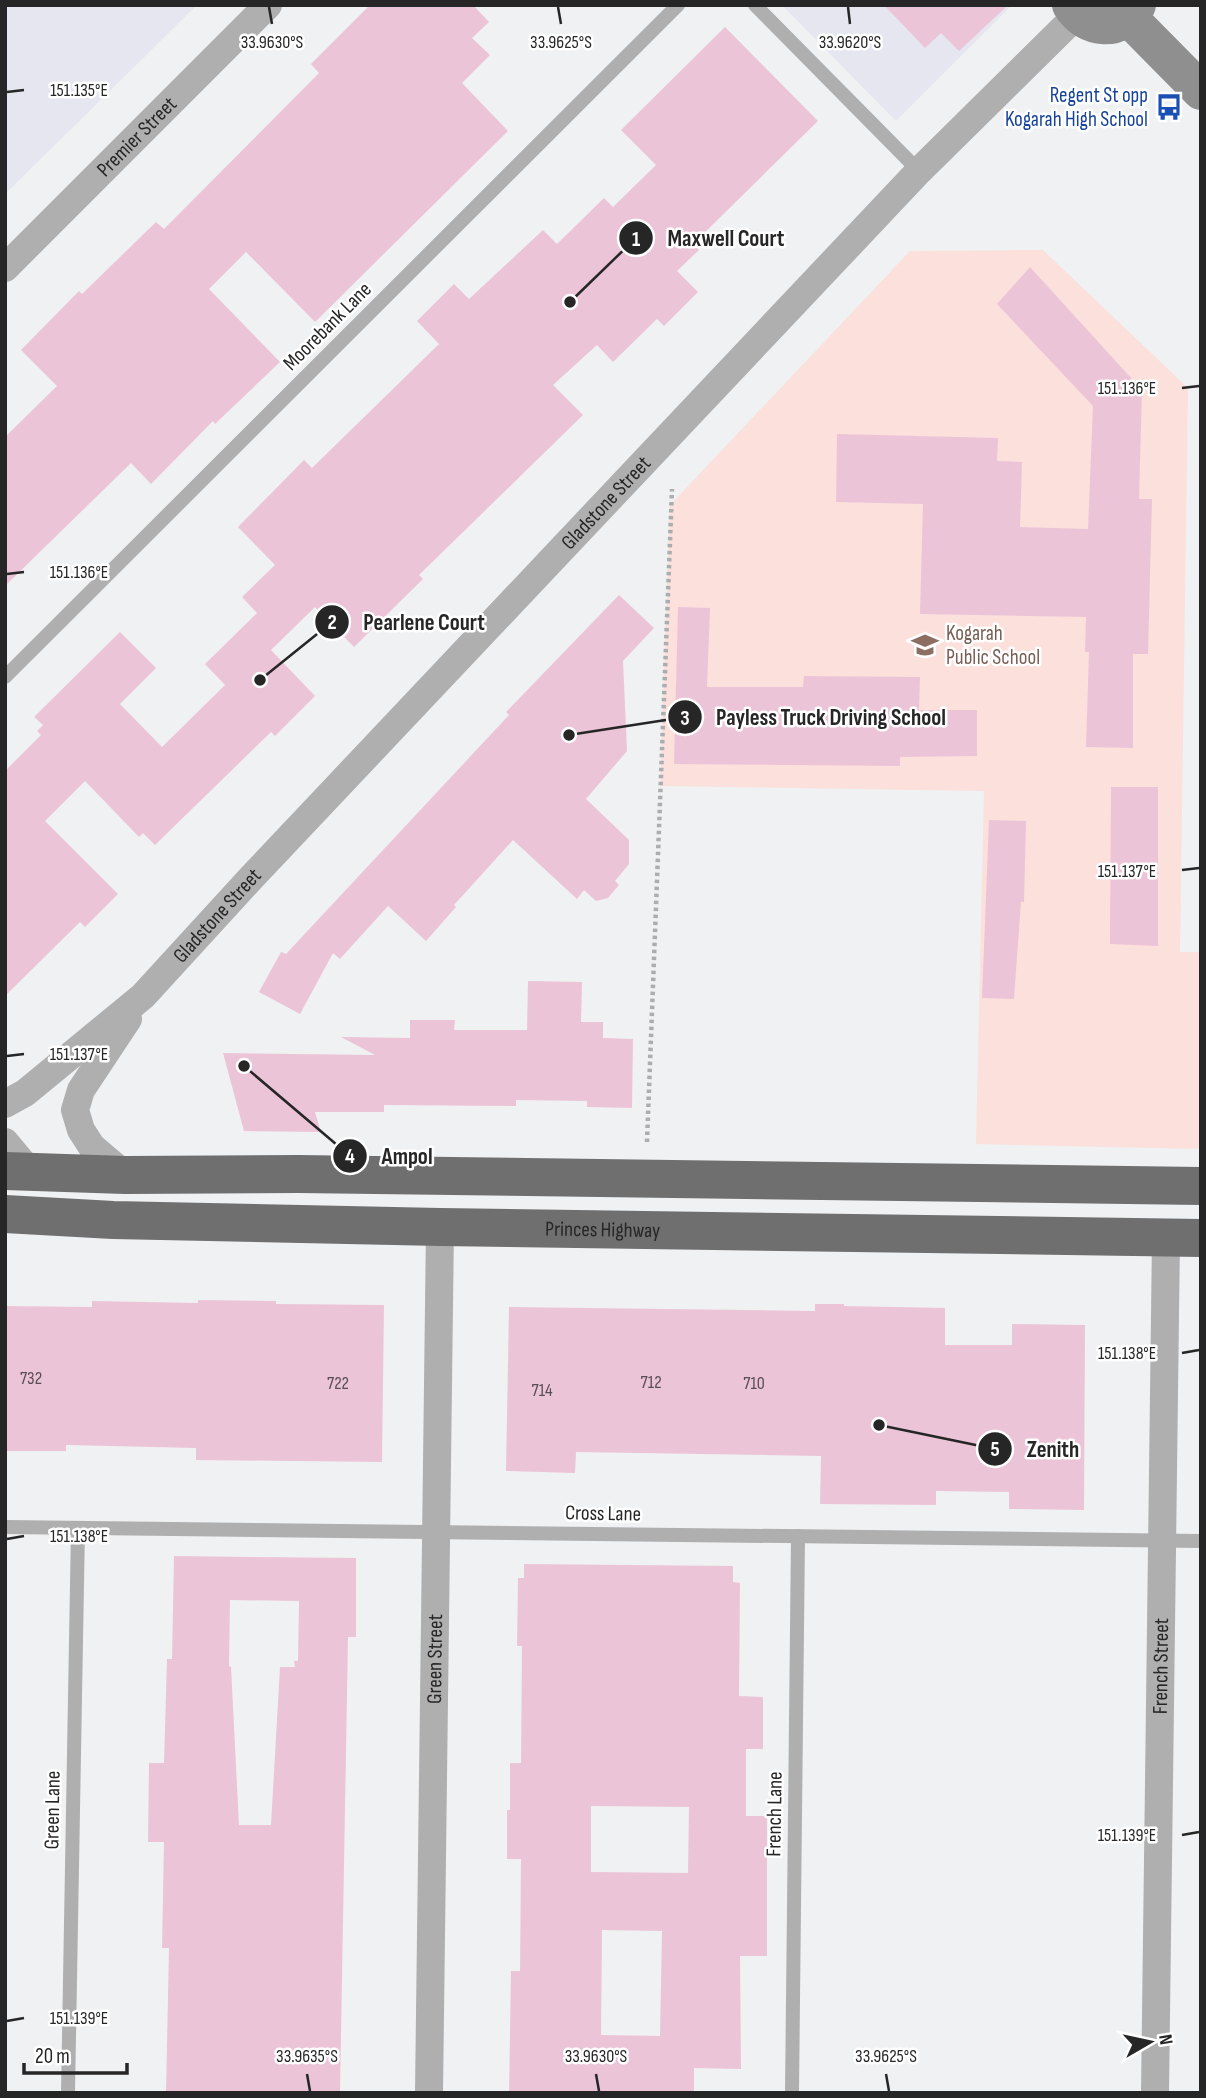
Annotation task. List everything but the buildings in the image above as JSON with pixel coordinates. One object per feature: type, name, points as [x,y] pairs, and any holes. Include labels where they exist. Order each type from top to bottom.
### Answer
[{"type":"highway","points":[[17,1172],[1201,1186]]},
{"type":"highway","name":"Princes Highway","points":[[5,1214],[113,1220],[440,1227],[1183,1238]]},
{"type":"main road","points":[[1074,10],[1097,26],[1108,26],[1132,11],[1201,91]]},
{"type":"street","name":"Premier Street","points":[[5,268],[268,5]]},
{"type":"street","name":"Gladstone Street","points":[[5,1104],[25,1093],[143,996],[919,171],[1074,10]]},
{"type":"street","name":"Gladstone Street","points":[[125,1175],[92,1147],[81,1130],[75,1110],[81,1090],[143,996]]},
{"type":"street","points":[[5,1142],[17,1172]]},
{"type":"street","name":"Green Street","points":[[429,2093],[440,1227]]},
{"type":"street","name":"French Street","points":[[1155,2093],[1162,1540],[1183,1238]]},
{"type":"lane","name":"Moorebank Lane","points":[[5,677],[678,5]]},
{"type":"lane","points":[[755,5],[919,171]]},
{"type":"lane","name":"Cross Lane","points":[[5,1527],[1201,1541]]},
{"type":"lane","name":"Green Lane","points":[[68,2093],[78,1528]]},
{"type":"lane","name":"French Lane","points":[[792,2093],[798,1536]]},
{"type":"path","points":[[647,1146],[672,489]]},
{"type":"shaded area","points":[[5,5],[197,5],[5,194]]},
{"type":"shaded area","points":[[782,5],[1012,5],[896,121]]},
{"type":"shaded area","name":"Kogarah Public School","points":[[1043,250],[1188,388],[1180,952],[1201,952],[1201,1149],[976,1144],[984,791],[660,786],[670,505],[910,251]]},
{"type":"place","name":"Regent St opp Kogarah High School","points":[[1169,107]]},
{"type":"place","name":"Maxwell Court","points":[[570,302]]},
{"type":"place","name":"Kogarah Public School","points":[[925,645]]},
{"type":"place","name":"Pearlene Court","points":[[260,680]]},
{"type":"place","name":"Payless Truck Driving School","points":[[569,735]]},
{"type":"place","name":"Ampol","points":[[244,1066]]},
{"type":"place","name":"Zenith","points":[[879,1425]]}]
